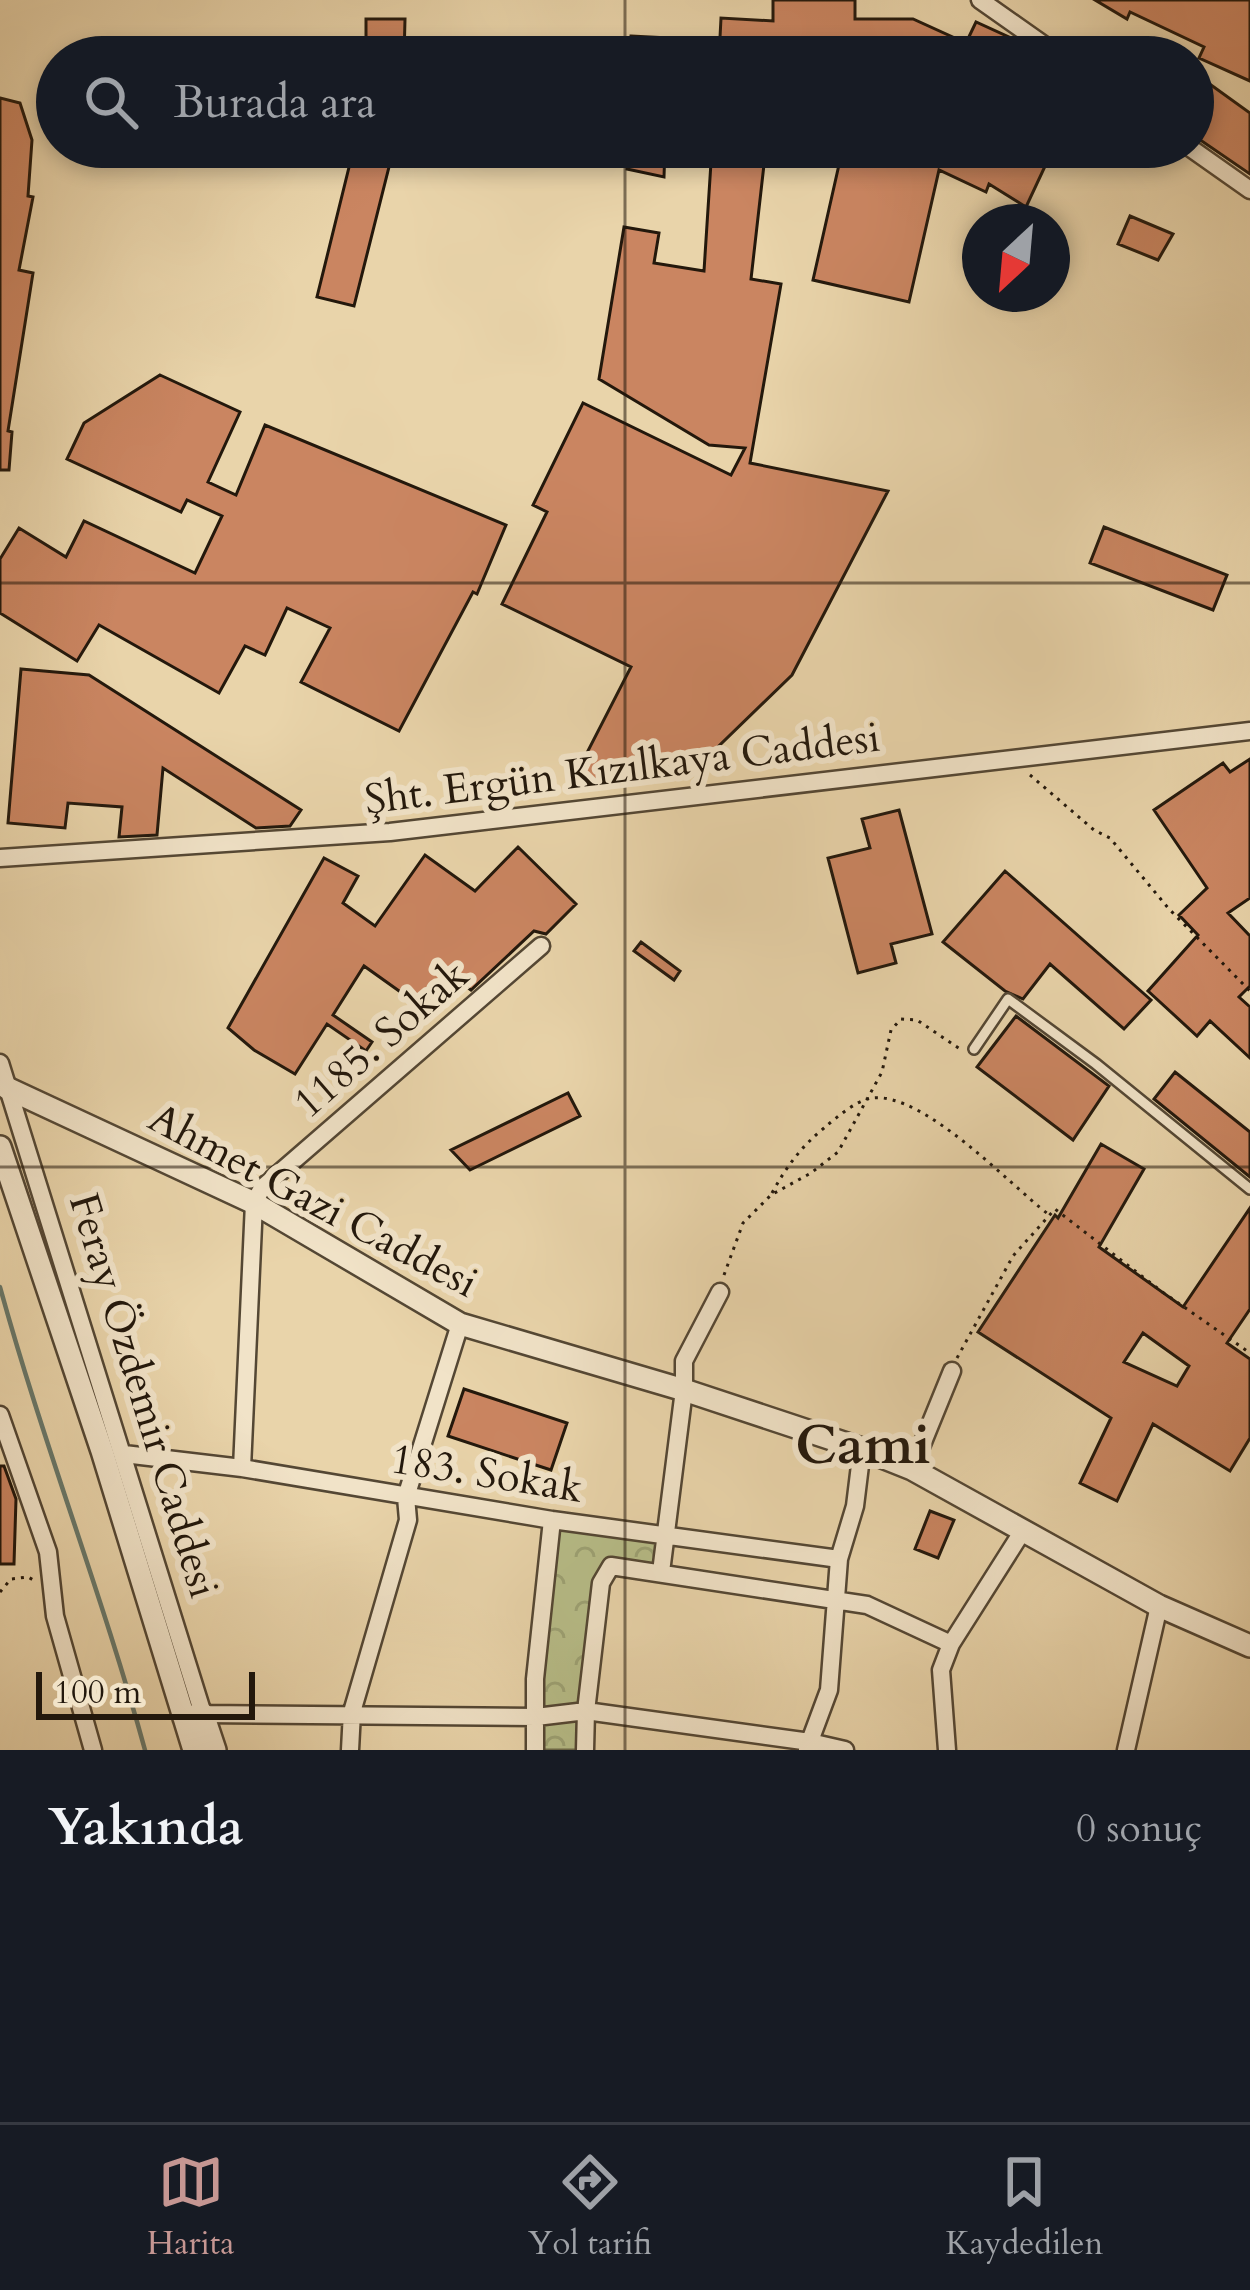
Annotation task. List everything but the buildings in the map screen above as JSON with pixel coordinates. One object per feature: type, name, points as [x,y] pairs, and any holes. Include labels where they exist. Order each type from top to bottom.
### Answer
[{"type":"street","points":[[980,0],[1031,36]]},
{"type":"street","points":[[1214,165],[1250,190]]},
{"type":"street","name":"Şht. Ergün Kızılkaya Caddesi","points":[[0,858],[390,832],[1250,731]]},
{"type":"street","name":"1185. Sokak","points":[[254,1203],[262,1188],[541,946]]},
{"type":"street","name":"Feray Özdemir Caddesi","points":[[0,1063],[124,1454],[194,1716],[215,1750]]},
{"type":"street","name":"Ahmet Gazi Caddesi","points":[[7,1088],[254,1203],[460,1324],[684,1390],[912,1469],[1159,1606],[1250,1646]]},
{"type":"street","points":[[0,1147],[194,1716],[194,1750]]},
{"type":"street","points":[[242,1468],[254,1203]]},
{"type":"street","points":[[661,1572],[684,1361],[720,1292]]},
{"type":"street","points":[[350,1750],[352,1712],[407,1520],[406,1497],[460,1324]]},
{"type":"street","points":[[912,1469],[952,1371]]},
{"type":"street","points":[[0,1414],[48,1552],[55,1616],[93,1750]]},
{"type":"street","points":[[808,1746],[829,1690],[839,1559],[855,1506],[862,1449]]},
{"type":"street","name":"183. Sokak","points":[[124,1454],[839,1559]]},
{"type":"street","points":[[535,1750],[535,1679],[552,1520]]},
{"type":"street","points":[[947,1750],[941,1670],[951,1644],[1022,1532]]},
{"type":"street","points":[[585,1750],[605,1572],[611,1566],[867,1605],[951,1644]]},
{"type":"street","points":[[1126,1750],[1159,1606]]},
{"type":"street","points":[[194,1716],[352,1712],[536,1717],[586,1712],[845,1750]]},
{"type":"lane","points":[[974,1049],[1008,999],[1250,1189]]},
{"type":"path","points":[[1016,758],[1051,795],[1109,838],[1169,909],[1250,991]]},
{"type":"path","points":[[720,1292],[730,1249],[743,1223],[771,1195],[838,1152],[870,1098],[892,1030],[901,1019],[917,1020],[961,1049],[974,1049]]},
{"type":"path","points":[[771,1195],[788,1163],[807,1142],[838,1115],[870,1098],[919,1111],[1010,1178],[1049,1214]]},
{"type":"path","points":[[952,1371],[1013,1256],[1054,1209],[1250,1353]]},
{"type":"path","points":[[0,1592],[11,1579],[28,1577],[52,1591]]},
{"type":"green space","points":[[552,1520],[666,1534],[661,1572],[611,1566],[585,1750],[535,1750]]},
{"type":"waterway","points":[[0,1287],[145,1750]]},
{"type":"district","name":"Cami","points":[[863,1444]]}]
